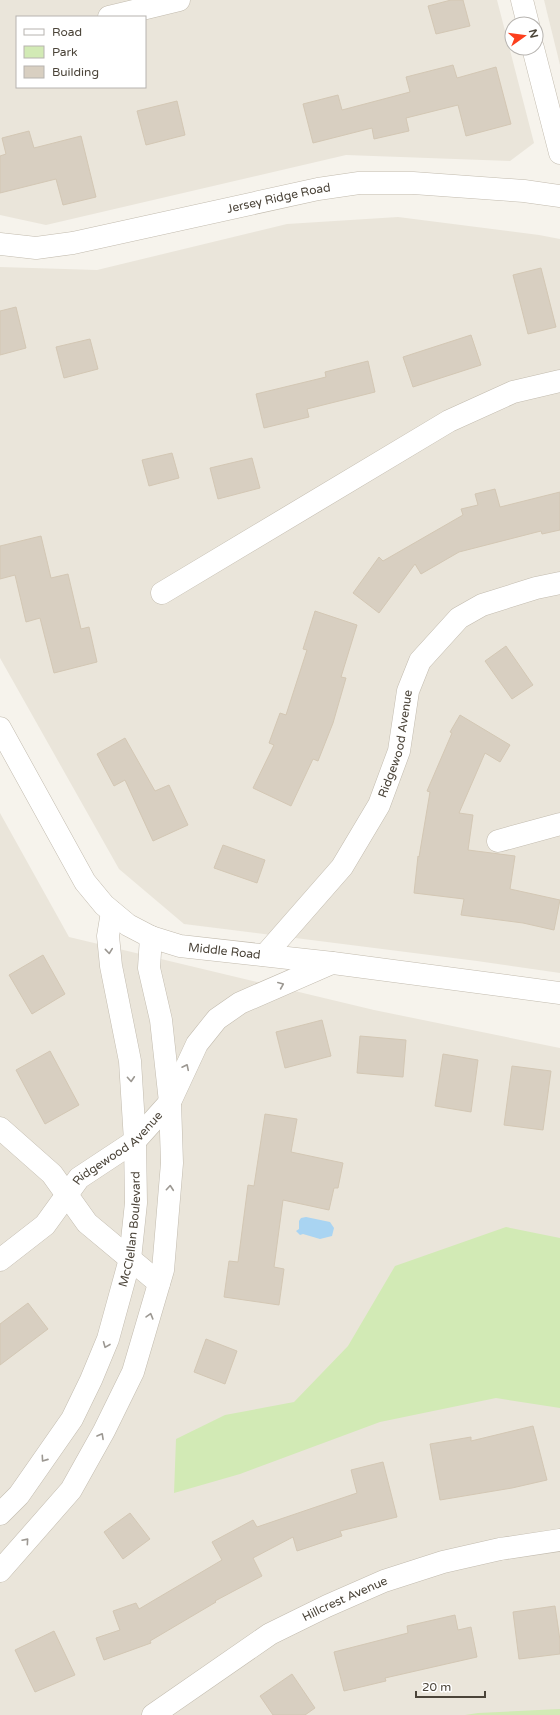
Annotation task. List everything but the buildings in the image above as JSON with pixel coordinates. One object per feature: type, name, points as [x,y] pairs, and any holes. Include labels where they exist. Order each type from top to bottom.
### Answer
[{"type":"street","points":[[113,16],[180,0]]},
{"type":"street","points":[[522,0],[526,16]]},
{"type":"street","points":[[536,56],[560,153]]},
{"type":"street","name":"Jersey Ridge Road","points":[[0,244],[36,248],[73,243],[318,189],[359,183],[413,183],[524,191],[560,196]]},
{"type":"street","points":[[162,593],[449,421],[513,392],[560,381]]},
{"type":"street","name":"Ridgewood Avenue","points":[[266,955],[342,867],[379,805],[399,751],[408,691],[420,661],[459,618],[482,605],[536,588],[560,584]]},
{"type":"street","name":"Middle Road","points":[[0,728],[85,882],[112,912],[128,926],[151,937],[180,946],[333,963],[560,994]]},
{"type":"street","points":[[498,841],[560,824]]},
{"type":"street","name":"McClellan Boulevard","points":[[0,1514],[19,1495],[72,1420],[108,1339],[130,1259],[136,1204],[135,1141],[130,1061],[111,966],[108,936],[112,912]]},
{"type":"street","points":[[0,1571],[71,1490],[104,1431],[133,1372],[159,1283],[162,1270],[172,1163],[170,1102],[161,1020],[149,968],[151,937]]},
{"type":"street","points":[[170,1102],[197,1044],[217,1019],[240,1003],[333,963]]},
{"type":"street","name":"Ridgewood Avenue","points":[[0,1260],[45,1225],[79,1178],[135,1141],[170,1102]]},
{"type":"street","points":[[0,1128],[52,1174],[67,1195]]},
{"type":"street","name":"Ridgewood Avenue","points":[[67,1195],[87,1223],[159,1283]]},
{"type":"street","name":"Hillcrest Avenue","points":[[153,1715],[270,1634],[327,1606],[384,1581],[443,1562],[500,1549],[560,1540]]},
{"type":"shaded area","points":[[0,0],[497,0],[504,27],[504,56],[511,56],[534,143],[510,161],[346,155],[46,225],[0,215]]},
{"type":"shaded area","points":[[544,0],[560,0],[560,65]]},
{"type":"shaded area","points":[[398,217],[560,239],[560,973],[184,924],[119,869],[0,658],[0,267],[97,270],[287,224]]},
{"type":"shaded area","points":[[0,813],[69,937],[374,1010],[560,1048],[560,1715],[0,1715]]},
{"type":"green space","points":[[506,1227],[560,1238],[560,1408],[496,1398],[380,1422],[240,1474],[174,1493],[176,1439],[225,1415],[294,1402],[348,1346],[395,1266]]},
{"type":"green space","points":[[560,1709],[560,1715],[465,1715],[478,1713]]},
{"type":"water","points":[[306,1217],[330,1222],[334,1228],[332,1236],[320,1239],[303,1234],[300,1235],[296,1231],[299,1229],[299,1221],[301,1218]]}]
